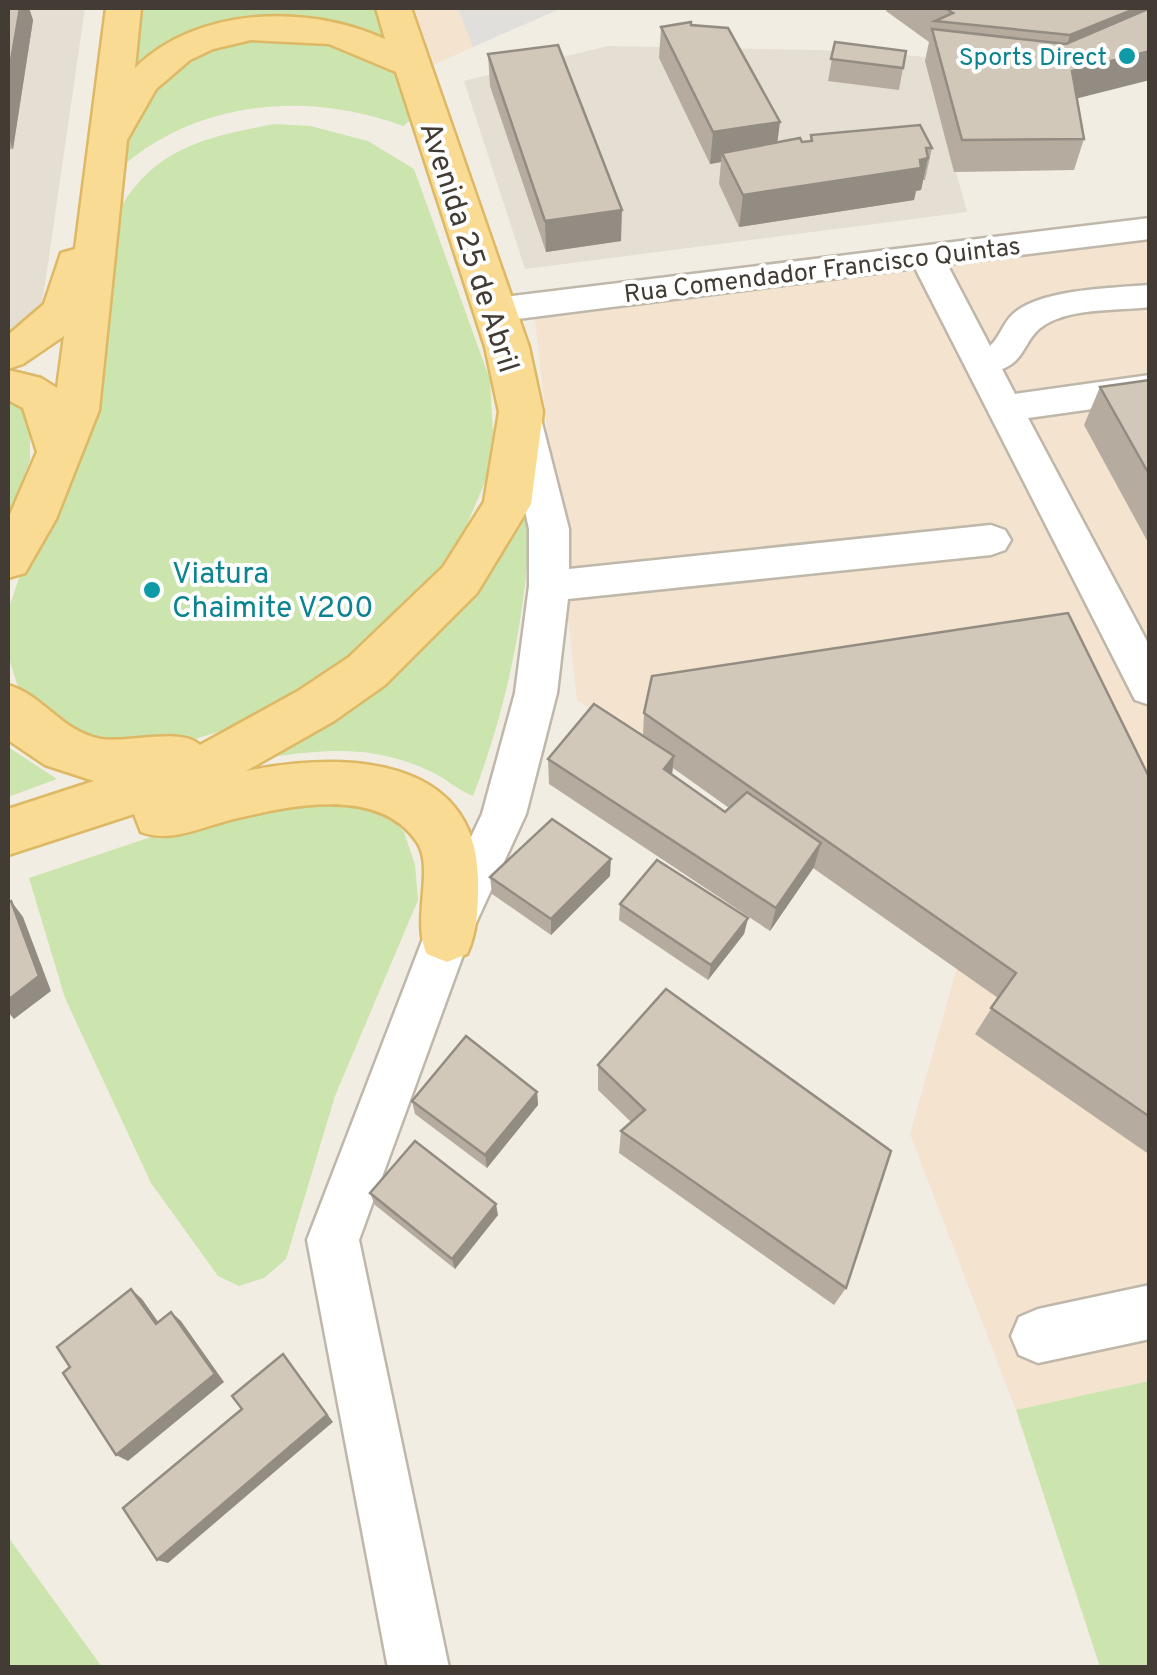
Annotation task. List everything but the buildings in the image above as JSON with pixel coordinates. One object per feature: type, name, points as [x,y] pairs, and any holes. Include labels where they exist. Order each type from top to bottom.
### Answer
[{"type":"main road","points":[[8,560],[32,519],[76,410],[123,8]]},
{"type":"main road","name":"Avenida 25 de Abril","points":[[8,832],[206,768],[316,706],[367,671],[460,580],[507,504],[521,412],[495,310],[393,8]]},
{"type":"main road","points":[[104,150],[130,99],[156,68],[193,44],[238,29],[322,31],[359,41],[410,65]]},
{"type":"main road","points":[[8,354],[37,337],[60,316],[74,289],[76,256],[100,210]]},
{"type":"main road","points":[[8,385],[25,389],[43,400],[58,449]]},
{"type":"main road","name":"Avenida 25 de Abril","points":[[8,706],[49,746],[79,757],[119,763],[168,759],[259,736]]},
{"type":"main road","points":[[8,858],[210,803],[306,783],[368,784],[409,798],[442,832],[449,872],[447,936]]},
{"type":"street","name":"Rua Comendador Francisco Quintas","points":[[495,310],[1150,228]]},
{"type":"street","points":[[926,257],[1150,688]]},
{"type":"street","points":[[981,362],[1000,360],[1013,347],[1019,328],[1034,315],[1150,296]]},
{"type":"street","points":[[1006,408],[1150,388]]},
{"type":"street","points":[[419,1668],[333,1240],[447,936],[504,814],[536,694],[549,586],[549,529],[521,412]]},
{"type":"street","points":[[549,586],[991,540]]},
{"type":"street","points":[[1038,1336],[1150,1312]]},
{"type":"shaded area","points":[[8,8],[85,8],[41,311],[8,343]]},
{"type":"shaded area","points":[[410,8],[559,8],[431,66]]},
{"type":"shaded area","points":[[458,8],[562,8],[473,47]]},
{"type":"shaded area","points":[[608,46],[861,51],[925,57],[967,212],[525,269],[464,81]]},
{"type":"shaded area","points":[[1149,239],[1149,1381],[1016,1410],[910,1134],[957,968],[577,700],[535,319]]},
{"type":"green space","points":[[139,8],[377,8],[412,119],[403,126],[328,108],[252,109],[179,130],[115,173],[130,99]]},
{"type":"green space","points":[[274,124],[310,126],[368,141],[414,169],[490,380],[493,432],[485,482],[459,543],[411,608],[339,670],[254,721],[185,742],[119,751],[53,726],[17,684],[8,655],[8,611],[20,575],[51,525],[113,222],[143,178],[179,151],[223,135]]},
{"type":"green space","points":[[8,400],[30,413],[30,460],[8,517]]},
{"type":"green space","points":[[523,518],[530,524],[519,628],[495,730],[473,796],[411,763],[372,753],[333,751],[270,757]]},
{"type":"green space","points":[[8,747],[57,779],[8,797]]},
{"type":"green space","points":[[336,800],[385,812],[404,832],[415,865],[418,900],[335,1096],[286,1259],[264,1278],[239,1286],[218,1276],[151,1183],[65,998],[29,878],[219,818]]},
{"type":"green space","points":[[1149,1381],[1149,1667],[1100,1667],[1016,1410]]},
{"type":"green space","points":[[8,1537],[102,1667],[8,1667]]},
{"type":"place","name":"Sports Direct","points":[[1127,56]]},
{"type":"place","name":"Viatura Chaimite V200","points":[[152,590]]}]
